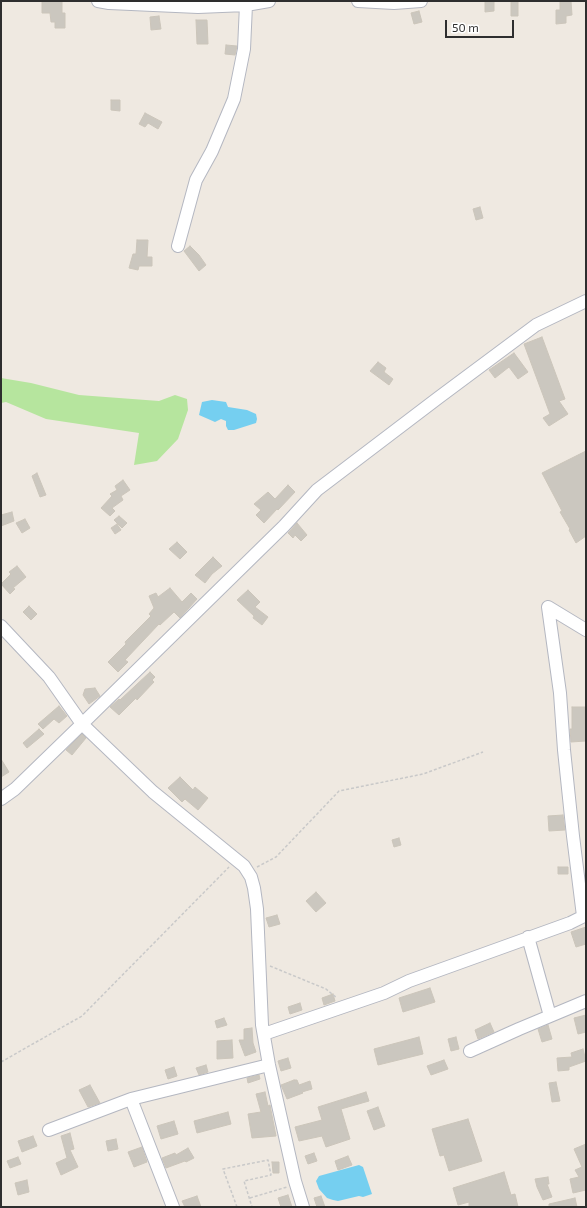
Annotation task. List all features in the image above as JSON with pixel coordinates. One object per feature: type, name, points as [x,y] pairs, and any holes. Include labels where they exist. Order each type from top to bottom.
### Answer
[{"type":"street","points":[[98,1],[109,3],[198,7],[246,5],[269,1]]},
{"type":"street","points":[[358,1],[394,3],[421,1]]},
{"type":"street","points":[[178,246],[196,180],[212,151],[234,99],[244,49],[246,5]]},
{"type":"street","points":[[1,798],[15,789],[82,724],[284,526],[317,490],[536,325],[586,301]]},
{"type":"street","points":[[264,1034],[384,993],[409,981],[570,923],[585,915],[573,836],[560,693],[548,607],[586,630]]},
{"type":"street","points":[[1,626],[49,677],[82,724],[153,792],[236,860],[247,870],[251,877],[257,909],[264,1034],[269,1065],[296,1184],[303,1207]]},
{"type":"street","points":[[528,937],[550,1016]]},
{"type":"street","points":[[470,1052],[519,1029],[586,1002]]},
{"type":"street","points":[[49,1130],[131,1099],[269,1065]]},
{"type":"street","points":[[131,1099],[173,1207]]},
{"type":"path","points":[[247,870],[260,867],[276,857],[339,791],[423,774],[483,752]]},
{"type":"path","points":[[1,1062],[82,1016],[236,860]]},
{"type":"path","points":[[259,962],[326,989],[334,994],[345,1006]]},
{"type":"path","points":[[237,1207],[223,1169],[268,1160],[271,1175],[244,1181],[252,1207]]},
{"type":"path","points":[[250,1198],[296,1184]]},
{"type":"green space","points":[[1,378],[31,383],[79,395],[159,401],[175,395],[187,399],[188,410],[178,439],[157,461],[134,465],[139,433],[46,419],[6,402],[1,403]]},
{"type":"water","points":[[212,400],[226,402],[228,407],[247,410],[256,414],[256,423],[234,430],[228,430],[226,421],[221,419],[215,422],[199,415],[202,402]]},
{"type":"water","points":[[359,1165],[363,1167],[372,1194],[338,1201],[327,1198],[319,1189],[316,1181],[319,1176]]},
{"type":"building","points":[[42,1],[62,1],[62,13],[65,13],[65,28],[55,28],[55,22],[51,22],[50,13],[42,13]]},
{"type":"building","points":[[485,1],[494,1],[494,11],[485,12]]},
{"type":"building","points":[[511,1],[518,1],[518,16],[511,16]]},
{"type":"building","points":[[560,1],[571,1],[572,15],[566,16],[566,23],[556,24],[556,10],[560,10]]},
{"type":"building","points":[[419,11],[422,22],[414,24],[411,13]]},
{"type":"building","points":[[159,16],[161,29],[151,30],[150,17]]},
{"type":"building","points":[[196,20],[207,20],[208,44],[197,44]]},
{"type":"building","points":[[226,45],[237,46],[235,55],[225,54]]},
{"type":"building","points":[[111,100],[120,100],[120,111],[111,110]]},
{"type":"building","points":[[145,113],[162,122],[158,129],[148,123],[145,127],[139,124]]},
{"type":"building","points":[[480,207],[483,218],[476,220],[473,209]]},
{"type":"building","points":[[137,240],[148,240],[147,257],[152,257],[152,266],[139,266],[138,270],[129,268],[133,254],[136,254]]},
{"type":"building","points":[[190,246],[206,265],[199,271],[184,251]]},
{"type":"building","points":[[542,337],[565,399],[559,401],[568,414],[549,426],[543,418],[550,414],[524,344]]},
{"type":"building","points":[[514,353],[528,372],[518,379],[509,367],[495,378],[489,370]]},
{"type":"building","points":[[378,362],[386,368],[384,372],[393,379],[389,385],[370,371]]},
{"type":"building","points":[[586,451],[586,536],[576,543],[560,512],[562,511],[542,473]]},
{"type":"building","points":[[37,473],[46,495],[40,497],[32,476]]},
{"type":"building","points":[[123,480],[130,490],[121,496],[123,500],[112,508],[115,511],[110,516],[101,508],[112,496],[110,494],[117,490],[115,486]]},
{"type":"building","points":[[288,485],[295,492],[264,523],[256,515],[261,510],[254,504],[268,492],[275,499]]},
{"type":"building","points":[[12,512],[14,521],[1,526],[1,515]]},
{"type":"building","points":[[119,516],[127,523],[122,528],[114,520]]},
{"type":"building","points":[[25,519],[30,528],[22,533],[16,523]]},
{"type":"building","points":[[297,523],[307,535],[301,541],[295,535],[293,538],[288,533]]},
{"type":"building","points":[[117,524],[121,530],[115,534],[111,528]]},
{"type":"building","points":[[177,542],[187,552],[180,559],[169,549]]},
{"type":"building","points":[[213,557],[222,566],[212,574],[205,583],[195,575]]},
{"type":"building","points":[[17,566],[26,577],[13,588],[15,589],[10,594],[1,584],[11,574],[9,572]]},
{"type":"building","points":[[170,588],[182,602],[191,593],[197,599],[180,618],[174,612],[160,625],[159,624],[125,660],[128,662],[118,672],[108,662],[126,644],[125,642],[151,616],[149,614],[154,608],[149,596],[156,593],[158,597]]},
{"type":"building","points":[[248,590],[260,602],[255,607],[268,617],[262,625],[253,618],[254,616],[237,600]]},
{"type":"building","points":[[29,606],[37,614],[31,620],[23,612]]},
{"type":"building","points":[[150,672],[155,677],[152,680],[154,682],[137,700],[136,698],[119,715],[110,707],[119,699],[120,700]]},
{"type":"building","points":[[95,688],[100,696],[89,704],[83,695],[85,689]]},
{"type":"building","points":[[59,706],[67,716],[59,723],[54,719],[43,729],[38,724]]},
{"type":"building","points":[[572,707],[585,707],[586,741],[571,742],[570,729],[572,729]]},
{"type":"building","points":[[39,729],[44,734],[27,748],[23,743]]},
{"type":"building","points":[[82,734],[86,738],[72,755],[66,750]]},
{"type":"building","points":[[1,759],[9,772],[1,777]]},
{"type":"building","points":[[180,777],[193,790],[195,787],[208,798],[198,810],[185,799],[182,802],[168,788]]},
{"type":"building","points":[[563,815],[565,830],[549,831],[548,816]]},
{"type":"building","points":[[399,838],[401,845],[394,847],[392,840]]},
{"type":"building","points":[[558,867],[568,867],[568,874],[558,874]]},
{"type":"building","points":[[316,892],[326,903],[316,912],[306,901]]},
{"type":"building","points":[[277,915],[280,924],[269,927],[266,918]]},
{"type":"building","points":[[586,927],[586,944],[576,947],[571,932]]},
{"type":"building","points":[[430,988],[435,1002],[403,1012],[399,998]]},
{"type":"building","points":[[333,994],[335,1001],[324,1005],[322,998]]},
{"type":"building","points":[[300,1003],[302,1010],[290,1014],[288,1007]]},
{"type":"building","points":[[586,1015],[586,1032],[578,1034],[574,1018]]},
{"type":"building","points":[[224,1018],[227,1025],[217,1028],[215,1021]]},
{"type":"building","points":[[490,1023],[494,1032],[478,1039],[475,1030]]},
{"type":"building","points":[[548,1025],[552,1039],[542,1042],[538,1029]]},
{"type":"building","points":[[252,1028],[253,1043],[256,1052],[245,1056],[239,1040],[244,1040],[244,1029]]},
{"type":"building","points":[[419,1037],[423,1054],[378,1065],[374,1049]]},
{"type":"building","points":[[456,1037],[459,1049],[451,1051],[448,1039]]},
{"type":"building","points":[[232,1040],[233,1058],[217,1059],[217,1041]]},
{"type":"building","points":[[583,1049],[586,1061],[569,1067],[569,1070],[558,1071],[557,1058],[572,1057],[571,1053]]},
{"type":"building","points":[[288,1058],[291,1068],[281,1071],[278,1061]]},
{"type":"building","points":[[444,1060],[448,1069],[431,1075],[427,1066]]},
{"type":"building","points":[[206,1065],[208,1072],[199,1075],[196,1068]]},
{"type":"building","points":[[174,1067],[177,1076],[168,1079],[165,1070]]},
{"type":"building","points":[[259,1075],[260,1079],[248,1083],[247,1078]]},
{"type":"building","points":[[297,1080],[299,1085],[310,1081],[312,1089],[287,1099],[281,1085]]},
{"type":"building","points":[[556,1082],[560,1101],[552,1102],[549,1083]]},
{"type":"building","points":[[90,1085],[100,1103],[88,1107],[79,1090]]},
{"type":"building","points":[[265,1092],[268,1106],[270,1105],[276,1136],[252,1138],[248,1114],[261,1112],[256,1094]]},
{"type":"building","points":[[366,1092],[369,1101],[341,1109],[350,1139],[326,1147],[322,1136],[299,1141],[295,1127],[322,1120],[318,1107]]},
{"type":"building","points":[[378,1107],[385,1126],[374,1130],[367,1111]]},
{"type":"building","points":[[228,1112],[231,1124],[197,1133],[194,1121]]},
{"type":"building","points":[[468,1119],[482,1161],[449,1171],[444,1155],[440,1156],[432,1129]]},
{"type":"building","points":[[174,1121],[178,1134],[161,1139],[157,1126]]},
{"type":"building","points":[[70,1133],[74,1149],[70,1150],[78,1167],[61,1175],[56,1163],[67,1158],[61,1136]]},
{"type":"building","points":[[33,1136],[37,1146],[22,1152],[18,1141]]},
{"type":"building","points":[[116,1139],[118,1149],[108,1151],[106,1141]]},
{"type":"building","points":[[586,1144],[586,1190],[573,1193],[570,1179],[579,1177],[575,1170],[582,1167],[574,1149]]},
{"type":"building","points":[[142,1147],[147,1162],[134,1167],[128,1152]]},
{"type":"building","points":[[188,1148],[194,1158],[166,1168],[162,1158],[175,1153],[176,1155]]},
{"type":"building","points":[[314,1153],[317,1161],[308,1164],[305,1156]]},
{"type":"building","points":[[348,1156],[352,1165],[338,1170],[335,1161]]},
{"type":"building","points":[[18,1157],[21,1164],[10,1168],[7,1161]]},
{"type":"building","points":[[272,1162],[279,1162],[279,1173],[273,1173]]},
{"type":"building","points":[[504,1172],[511,1195],[515,1194],[518,1207],[469,1207],[469,1202],[458,1205],[453,1188]]},
{"type":"building","points":[[548,1177],[549,1184],[547,1184],[552,1197],[543,1200],[535,1179]]},
{"type":"building","points":[[27,1180],[29,1192],[18,1195],[15,1183]]},
{"type":"building","points":[[288,1195],[292,1207],[281,1207],[278,1198]]},
{"type":"building","points":[[197,1196],[201,1207],[185,1207],[182,1201]]},
{"type":"building","points":[[321,1196],[325,1207],[317,1207],[314,1198]]},
{"type":"building","points":[[575,1198],[577,1207],[549,1207],[549,1204]]}]
